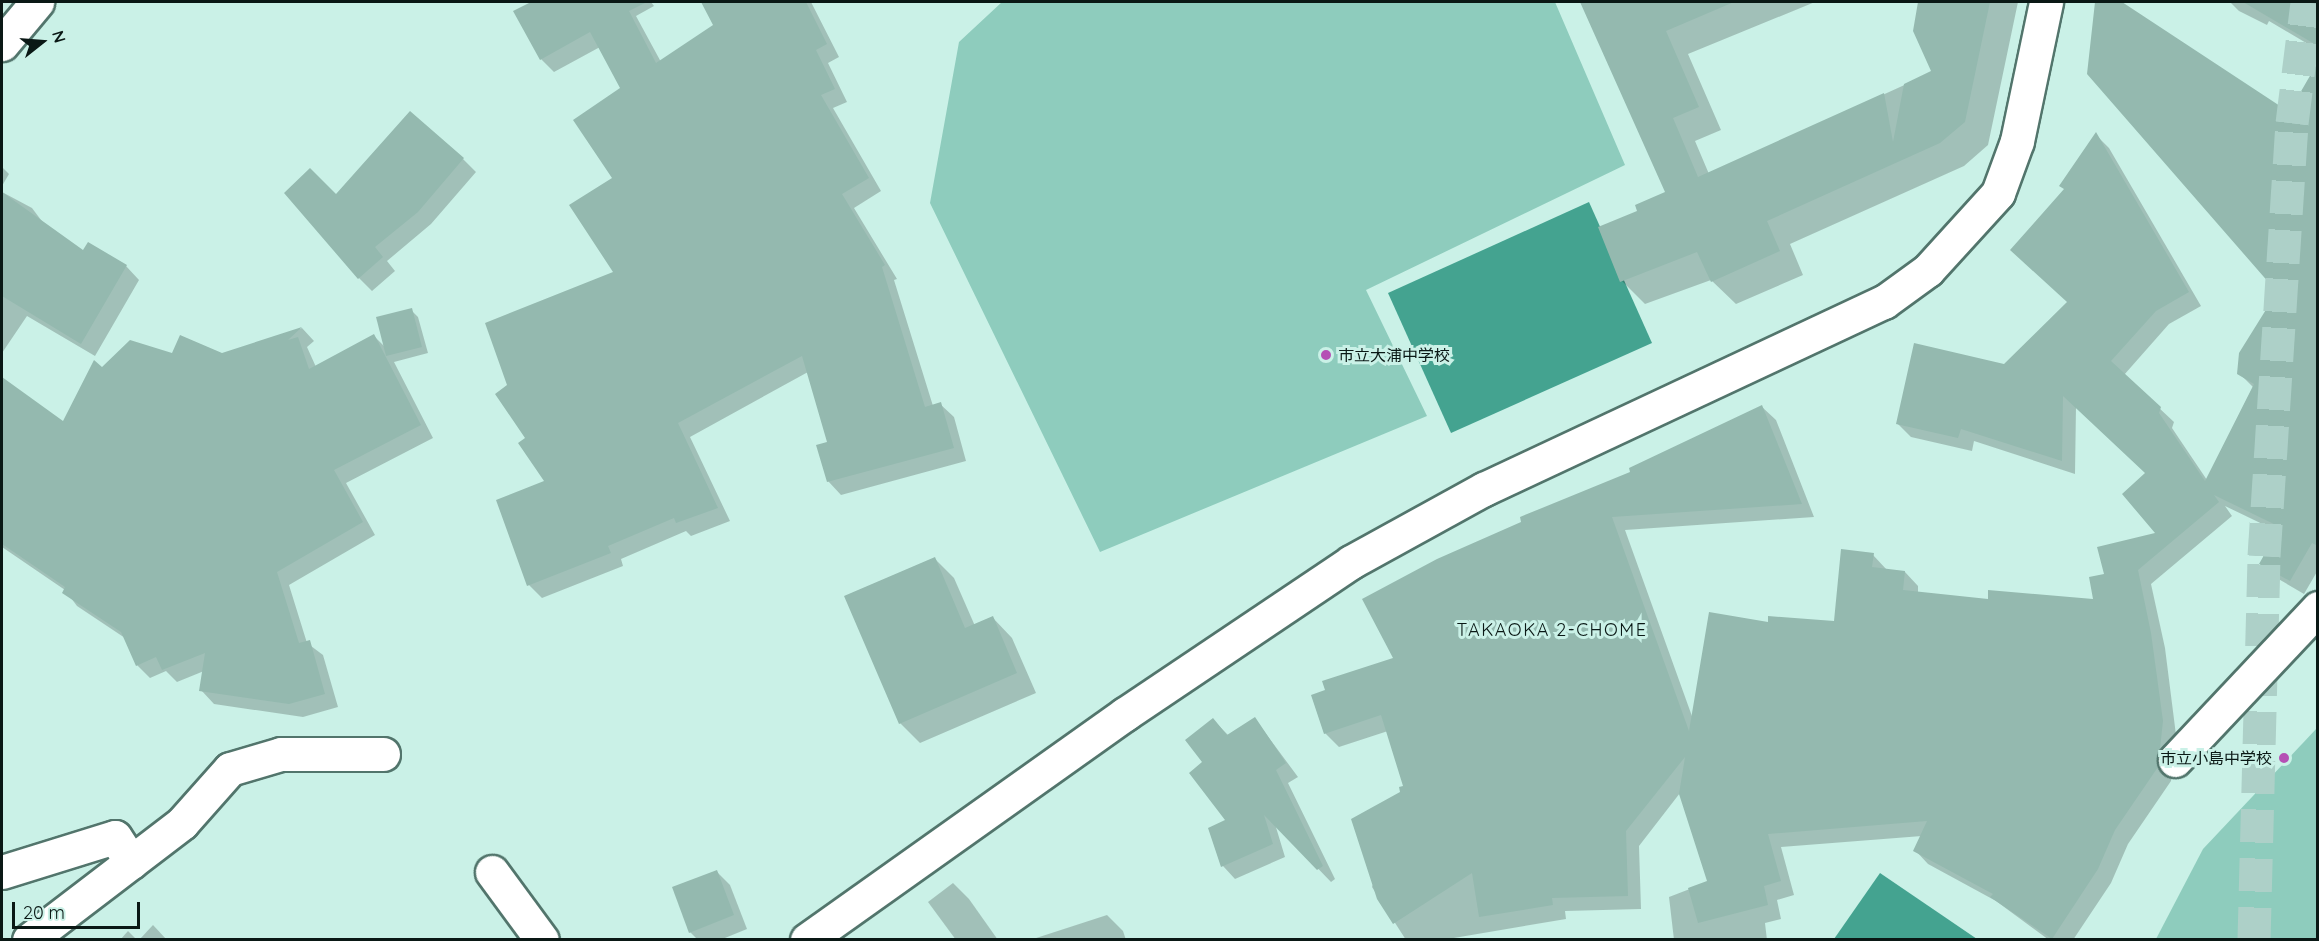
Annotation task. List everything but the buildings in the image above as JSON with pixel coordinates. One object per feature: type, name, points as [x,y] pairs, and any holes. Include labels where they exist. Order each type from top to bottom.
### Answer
[{"type":"street","points":[[2,44],[36,2]]},
{"type":"street","points":[[807,939],[1125,714],[1351,562],[1484,489],[1884,302],[1928,270],[1998,193],[2017,141],[2046,2]]},
{"type":"street","points":[[2175,760],[2318,608]]},
{"type":"street","points":[[29,939],[182,823],[230,769],[281,754],[383,754]]},
{"type":"street","points":[[2,872],[115,837],[131,862]]},
{"type":"street","points":[[492,872],[542,939]]},
{"type":"shaded area","points":[[1002,2],[1555,2],[1625,165],[1366,290],[1427,416],[1100,552],[930,203],[959,42]]},
{"type":"shaded area","points":[[1589,202],[1652,343],[1451,433],[1388,293]]},
{"type":"shaded area","name":"市立小島中学校","points":[[2317,728],[2317,939],[2156,939],[2203,849]]},
{"type":"shaded area","points":[[1880,873],[1977,939],[1834,939]]},
{"type":"tunnel","points":[[2254,940],[2264,556],[2292,123],[2307,2]]},
{"type":"place","name":"市立大浦中学校","points":[[1326,355]]},
{"type":"place","name":"市立小島中学校","points":[[2284,758]]},
{"type":"district","name":"TAKAOKA 2-CHOME","points":[[1552,630]]}]
